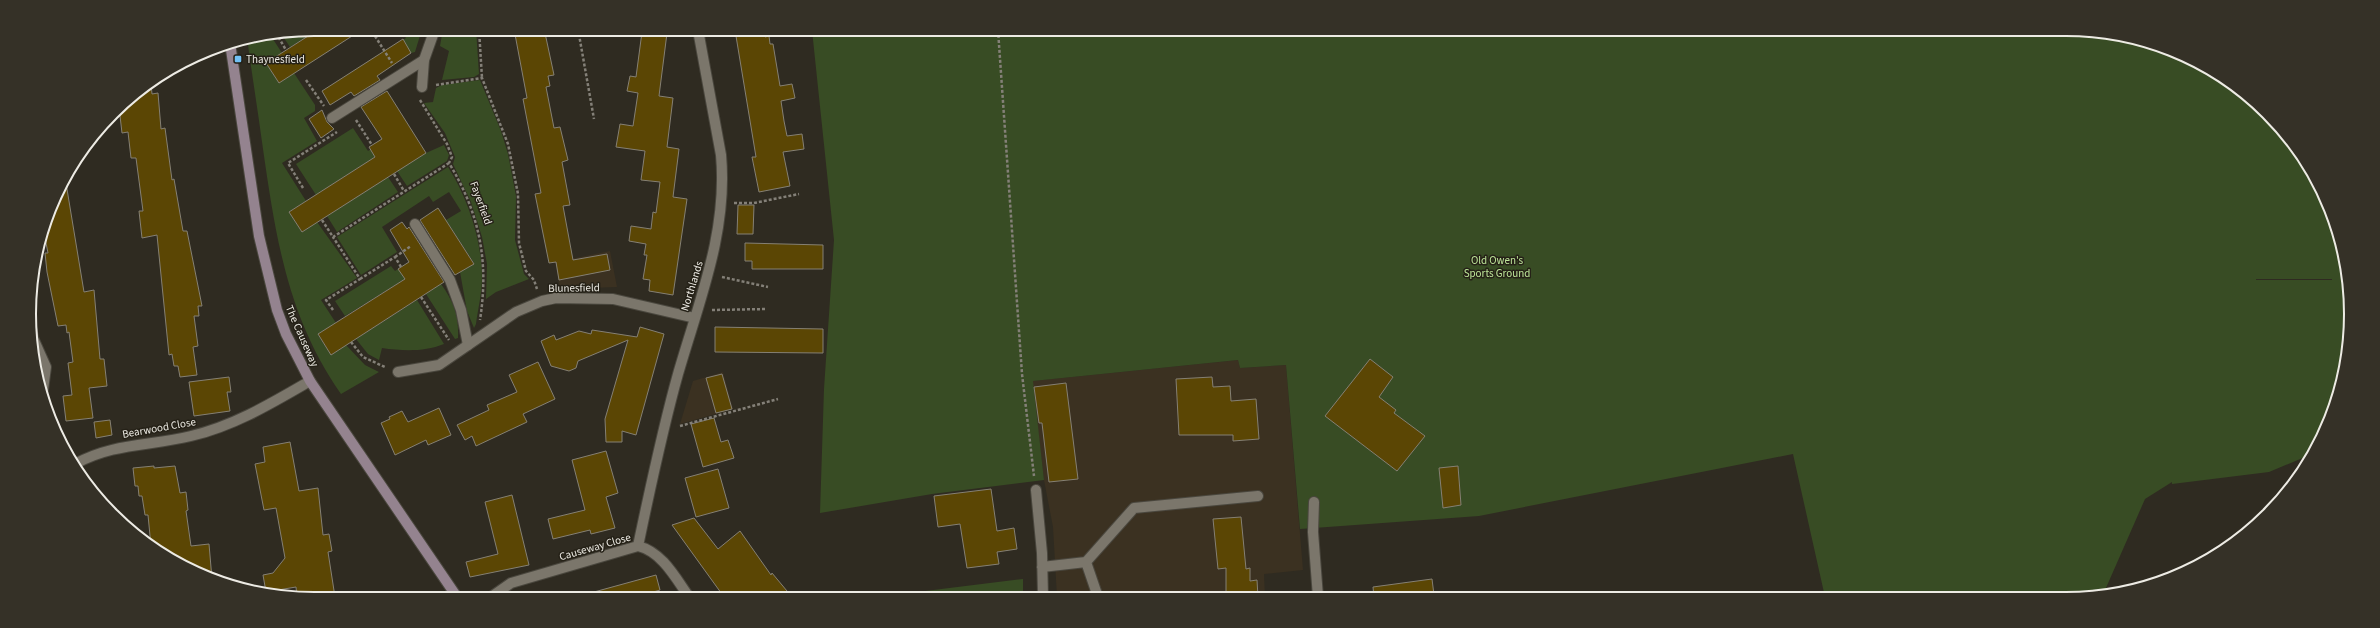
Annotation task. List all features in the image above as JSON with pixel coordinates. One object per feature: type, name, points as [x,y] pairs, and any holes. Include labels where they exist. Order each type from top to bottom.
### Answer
[{"type":"main road","name":"The Causeway","points":[[231,49],[259,236],[270,286],[286,334],[310,381],[454,592]]},
{"type":"street","points":[[422,87],[424,60],[433,36]]},
{"type":"street","name":"Northlands","points":[[638,546],[665,423],[696,313],[709,274],[722,203],[721,155],[699,36]]},
{"type":"street","points":[[332,118],[424,60]]},
{"type":"street","points":[[415,224],[450,280],[460,310],[468,345]]},
{"type":"street","name":"Blunesfield","points":[[398,372],[440,365],[516,312],[542,300],[556,298],[613,299],[696,313]]},
{"type":"street","points":[[38,349],[46,367],[44,382]]},
{"type":"street","name":"Bearwood Close","points":[[79,462],[93,454],[109,449],[191,436],[247,417],[310,381]]},
{"type":"street","points":[[1036,490],[1043,592]]},
{"type":"street","points":[[1042,567],[1086,562],[1134,508],[1258,496]]},
{"type":"street","points":[[1314,502],[1313,532],[1318,592]]},
{"type":"street","name":"Causeway Close","points":[[497,592],[511,583],[638,546],[648,549],[657,555],[686,592]]},
{"type":"street","points":[[1086,562],[1096,592]]},
{"type":"path","points":[[375,36],[400,75]]},
{"type":"path","points":[[479,36],[482,78],[508,144],[518,194],[519,243],[526,271],[534,280],[542,300]]},
{"type":"path","points":[[579,36],[594,119]]},
{"type":"path","points":[[998,36],[1022,374],[1036,490]]},
{"type":"path","points":[[279,38],[286,50]]},
{"type":"path","points":[[422,87],[482,78]]},
{"type":"path","points":[[306,80],[332,118]]},
{"type":"path","name":"Fayerfield","points":[[422,87],[420,102],[447,144],[452,157],[450,163],[461,183],[470,206],[483,254],[484,291],[477,338]]},
{"type":"path","points":[[351,124],[356,120],[372,145]]},
{"type":"path","points":[[303,188],[288,163],[340,131]]},
{"type":"path","points":[[333,236],[450,163]]},
{"type":"path","points":[[394,174],[404,191]]},
{"type":"path","points":[[722,203],[754,203],[799,194]]},
{"type":"path","points":[[322,220],[360,279]]},
{"type":"path","points":[[332,310],[326,300],[424,238]]},
{"type":"path","points":[[395,257],[401,267]]},
{"type":"path","points":[[709,274],[756,286],[768,286]]},
{"type":"path","points":[[421,297],[457,353]]},
{"type":"path","points":[[696,313],[767,309]]},
{"type":"path","points":[[351,342],[363,357],[398,372]]},
{"type":"path","points":[[665,423],[680,426],[778,399]]},
{"type":"shaded area","points":[[610,251],[617,287],[560,289],[555,262]]},
{"type":"shaded area","points":[[1238,360],[1240,368],[1286,365],[1303,570],[1264,574],[1265,592],[1057,592],[1053,527],[1044,480],[1032,381]]},
{"type":"shaded area","points":[[723,372],[733,409],[680,424],[693,381]]},
{"type":"green space","points":[[307,36],[290,47],[284,38]]},
{"type":"green space","points":[[405,36],[420,36],[415,52],[411,53],[403,40],[406,38]]},
{"type":"green space","points":[[442,36],[476,36],[479,74],[474,77],[442,80],[449,51],[440,46]]},
{"type":"green space","name":"Old Owen's Sports Ground","points":[[813,36],[2066,36],[2102,38],[2138,45],[2172,57],[2189,65],[2205,73],[2235,93],[2263,117],[2287,145],[2307,175],[2315,191],[2323,208],[2335,242],[2342,278],[2344,314],[2342,350],[2339,368],[2335,386],[2323,420],[2304,457],[2269,472],[2172,484],[2172,482],[2145,499],[2105,589],[2102,590],[2066,592],[1824,592],[1793,454],[1479,516],[1300,529],[1286,365],[1240,368],[1238,360],[1033,381],[1044,480],[932,494],[820,513],[824,389],[834,240]],"holes":[[[2256,279],[2332,279],[2332,280]]]},
{"type":"green space","points":[[273,39],[282,53],[266,63],[279,83],[294,73],[315,105],[315,111],[304,118],[317,141],[282,163],[306,201],[289,212],[302,232],[317,222],[357,278],[321,300],[336,323],[318,335],[331,355],[346,345],[365,365],[379,372],[341,394],[323,365],[308,336],[296,307],[279,246],[248,44]]},
{"type":"green space","points":[[480,80],[501,131],[508,154],[516,196],[515,240],[524,274],[529,279],[496,292],[486,299],[487,264],[482,237],[471,202],[453,164],[455,157],[445,133],[424,103],[433,102],[436,88],[442,85]]},
{"type":"green space","points":[[353,128],[368,151],[371,149],[375,157],[316,195],[296,164]]},
{"type":"green space","points":[[444,145],[449,155],[447,161],[407,186],[397,171],[426,153]]},
{"type":"green space","points":[[448,167],[468,206],[480,249],[482,284],[476,324],[474,328],[467,311],[460,272],[474,263],[446,220],[461,211],[449,192],[433,202],[429,196],[382,227],[397,252],[361,275],[337,237]]},
{"type":"green space","points":[[388,177],[398,192],[337,232],[327,216]]},
{"type":"green space","points":[[391,266],[395,271],[398,269],[405,279],[345,316],[335,301]]},
{"type":"green space","points":[[441,284],[455,310],[458,323],[458,338],[455,339],[426,294]]},
{"type":"green space","points":[[417,300],[444,344],[421,350],[382,348],[379,360],[368,354],[356,339]]},
{"type":"green space","points":[[1023,579],[1023,592],[917,592]]},
{"type":"building","points":[[308,36],[352,36],[279,83],[266,63]]},
{"type":"building","points":[[515,36],[546,36],[554,75],[548,76],[550,86],[546,87],[554,128],[560,127],[568,160],[562,162],[570,205],[563,206],[573,260],[607,254],[610,270],[559,280],[556,262],[549,263],[535,194],[541,193],[523,99],[527,98]]},
{"type":"building","points":[[641,36],[667,36],[659,96],[673,98],[667,147],[679,149],[673,197],[687,199],[673,295],[649,291],[650,280],[643,279],[647,255],[644,255],[646,244],[629,241],[631,226],[651,229],[653,212],[656,213],[660,182],[641,180],[645,151],[616,147],[620,124],[633,126],[638,93],[627,91],[630,76],[636,77]]},
{"type":"building","points":[[736,36],[769,36],[770,44],[773,44],[780,86],[792,84],[795,98],[781,101],[787,136],[802,134],[804,149],[783,152],[790,186],[759,192],[752,157],[756,157]]},
{"type":"building","points":[[403,39],[411,53],[377,76],[380,80],[354,96],[351,92],[330,105],[322,91]]},
{"type":"building","points":[[151,89],[152,94],[158,93],[161,129],[165,128],[172,180],[174,179],[183,231],[187,231],[202,306],[198,306],[199,316],[194,316],[198,346],[193,347],[197,375],[180,377],[178,366],[174,366],[172,354],[169,355],[157,235],[142,238],[139,211],[143,211],[136,158],[131,158],[128,132],[122,133],[120,115]]},
{"type":"building","points":[[387,91],[426,153],[302,232],[289,212],[375,157],[369,147],[382,139],[361,107]]},
{"type":"building","points":[[322,110],[327,122],[334,129],[321,138],[309,119]]},
{"type":"building","points":[[67,188],[84,292],[94,290],[100,359],[104,359],[107,386],[89,388],[93,418],[66,421],[63,396],[72,395],[68,363],[73,362],[69,332],[67,333],[66,325],[58,326],[47,272],[45,253],[48,253],[46,241],[57,208]]},
{"type":"building","points":[[738,205],[754,205],[753,234],[737,234]]},
{"type":"building","points":[[438,208],[474,264],[455,275],[420,220]]},
{"type":"building","points":[[402,222],[407,229],[409,227],[444,282],[331,355],[318,334],[405,279],[398,269],[409,262],[390,230]]},
{"type":"building","points":[[745,243],[823,245],[823,269],[752,269],[752,261],[745,261]]},
{"type":"building","points":[[640,327],[664,334],[636,435],[622,431],[622,442],[606,442],[605,419],[628,340],[578,361],[576,368],[569,371],[551,366],[541,341],[554,335],[556,340],[579,331],[591,334],[592,330],[637,337]]},
{"type":"building","points":[[715,327],[823,329],[823,353],[715,352]]},
{"type":"building","points":[[1370,359],[1393,377],[1379,397],[1396,410],[1394,413],[1425,436],[1397,471],[1325,416]]},
{"type":"building","points":[[538,362],[555,399],[523,414],[527,422],[476,446],[472,436],[465,440],[457,425],[489,410],[487,405],[517,392],[509,375]]},
{"type":"building","points":[[722,374],[732,409],[716,413],[706,378]]},
{"type":"building","points":[[229,377],[231,392],[227,392],[230,411],[194,416],[189,382]]},
{"type":"building","points":[[1212,377],[1213,387],[1230,386],[1231,401],[1256,399],[1259,439],[1233,441],[1233,435],[1179,435],[1176,379]]},
{"type":"building","points":[[1066,383],[1078,479],[1049,482],[1042,423],[1039,423],[1034,387]]},
{"type":"building","points":[[439,408],[451,435],[428,445],[426,440],[395,455],[381,423],[390,419],[389,417],[402,411],[408,422]]},
{"type":"building","points":[[714,418],[721,442],[728,440],[734,458],[703,467],[691,424]]},
{"type":"building","points":[[110,420],[112,435],[96,438],[94,422]]},
{"type":"building","points":[[290,442],[299,491],[318,488],[323,535],[329,534],[332,551],[328,552],[334,592],[296,591],[296,587],[278,590],[265,588],[263,575],[273,573],[285,558],[276,508],[264,510],[255,464],[265,462],[263,447]]},
{"type":"building","points":[[606,451],[618,493],[606,497],[615,528],[591,534],[590,530],[553,539],[548,519],[585,510],[572,460]]},
{"type":"building","points":[[175,466],[180,493],[186,492],[188,510],[186,511],[191,546],[209,544],[211,572],[175,555],[150,539],[148,515],[145,515],[142,496],[139,496],[138,486],[135,486],[133,468]]},
{"type":"building","points":[[1458,466],[1461,505],[1443,508],[1439,468]]},
{"type":"building","points":[[718,469],[729,508],[696,517],[685,478]]},
{"type":"building","points":[[991,489],[997,531],[1014,528],[1017,549],[997,552],[999,564],[967,568],[960,524],[938,527],[934,496]]},
{"type":"building","points":[[512,495],[529,565],[470,577],[466,562],[498,554],[485,502]]},
{"type":"building","points":[[1241,517],[1246,569],[1250,568],[1250,581],[1257,580],[1258,592],[1226,592],[1226,568],[1218,569],[1213,519]]},
{"type":"building","points":[[694,518],[718,549],[740,531],[771,575],[772,573],[788,592],[720,592],[672,525]]},
{"type":"building","points":[[656,575],[660,590],[653,592],[594,592]]},
{"type":"building","points":[[1432,579],[1434,592],[1374,592],[1373,587]]},
{"type":"place","name":"Thaynesfield","points":[[238,59]]}]
